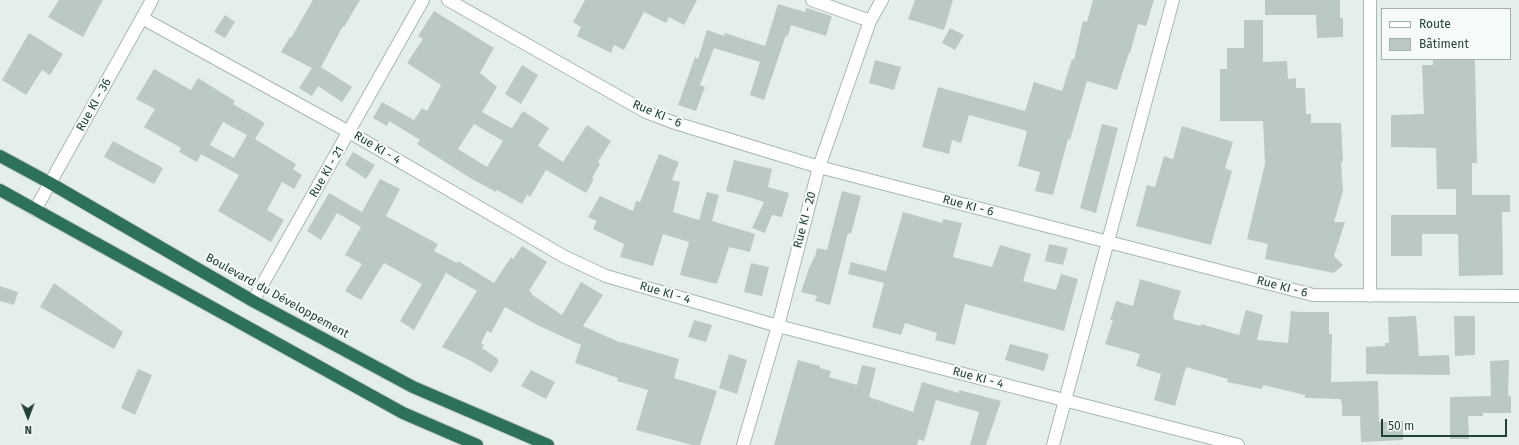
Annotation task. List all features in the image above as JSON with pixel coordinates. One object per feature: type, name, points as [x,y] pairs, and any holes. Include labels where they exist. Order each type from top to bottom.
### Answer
[{"type":"highway","name":"Boulevard du Développement","points":[[0,156],[50,183],[252,301],[413,387],[548,445]]},
{"type":"highway","points":[[0,190],[403,414],[478,445]]},
{"type":"street","name":"Rue KI - 36","points":[[35,210],[152,0]]},
{"type":"street","name":"Rue KI - 21","points":[[252,301],[423,0]]},
{"type":"street","name":"Rue KI - 6","points":[[448,0],[646,112],[672,122],[819,167],[1313,295],[1519,296]]},
{"type":"street","points":[[812,0],[870,21]]},
{"type":"street","name":"Rue KI - 20","points":[[742,445],[778,326],[819,167],[870,21],[882,0]]},
{"type":"street","points":[[1053,445],[1173,0]]},
{"type":"street","points":[[1370,0],[1370,296]]},
{"type":"street","name":"Rue KI - 4","points":[[142,18],[349,132],[565,258],[606,276],[778,326],[1238,445]]},
{"type":"building","points":[[59,0],[103,0],[83,37],[48,17]]},
{"type":"building","points":[[313,0],[360,0],[344,27],[343,26],[321,67],[352,87],[342,102],[318,86],[312,96],[299,88],[312,68],[281,52]]},
{"type":"building","points":[[585,0],[697,0],[684,25],[669,17],[666,23],[644,12],[624,50],[614,45],[611,53],[577,36],[581,27],[573,22]]},
{"type":"building","points":[[915,0],[953,0],[944,30],[908,19]]},
{"type":"building","points":[[1093,0],[1154,0],[1146,26],[1138,24],[1117,90],[1087,81],[1070,140],[1068,139],[1053,195],[1035,191],[1040,172],[1018,166],[1027,131],[969,115],[961,143],[952,140],[949,154],[922,147],[938,87],[1025,111],[1034,82],[1062,91],[1072,59],[1074,60],[1083,21],[1087,22]]},
{"type":"building","points":[[1265,0],[1340,0],[1340,18],[1343,18],[1343,37],[1317,38],[1316,15],[1265,15]]},
{"type":"building","points":[[778,4],[805,12],[806,8],[832,16],[826,36],[791,25],[788,36],[786,35],[764,100],[750,95],[760,62],[714,48],[700,85],[705,87],[696,111],[678,105],[695,57],[698,59],[707,30],[724,36],[725,33],[765,46]]},
{"type":"building","points":[[434,11],[494,48],[480,73],[497,87],[482,112],[512,128],[523,111],[549,128],[538,146],[563,162],[587,125],[611,141],[598,162],[600,164],[586,193],[546,170],[530,197],[527,195],[522,204],[497,190],[496,192],[470,178],[417,144],[420,140],[389,121],[387,126],[373,118],[382,102],[414,120],[422,108],[427,111],[441,85],[407,63],[423,39],[418,36]],"holes":[[[474,124],[503,141],[487,167],[458,149]]]},
{"type":"building","points":[[225,15],[235,22],[225,38],[214,32]]},
{"type":"building","points":[[1244,20],[1263,20],[1263,62],[1287,61],[1288,79],[1296,78],[1296,88],[1305,88],[1306,114],[1311,114],[1311,123],[1341,123],[1343,191],[1334,222],[1345,222],[1334,256],[1343,265],[1334,273],[1265,259],[1268,244],[1247,239],[1265,164],[1263,121],[1220,121],[1220,69],[1227,69],[1227,48],[1244,48]]},
{"type":"building","points":[[950,28],[964,35],[955,50],[942,43]]},
{"type":"building","points":[[29,33],[63,54],[50,75],[42,70],[26,95],[2,80]]},
{"type":"building","points":[[875,60],[901,67],[894,90],[869,83]]},
{"type":"building","points":[[1433,60],[1475,60],[1477,163],[1472,163],[1472,195],[1510,195],[1510,212],[1502,212],[1503,275],[1459,276],[1458,234],[1422,234],[1422,256],[1391,256],[1391,215],[1456,215],[1456,189],[1437,189],[1436,148],[1391,147],[1391,115],[1424,114],[1422,65],[1433,65]]},
{"type":"building","points":[[522,65],[538,75],[521,104],[505,94]]},
{"type":"building","points":[[154,69],[191,90],[198,78],[235,101],[233,104],[265,123],[255,139],[296,164],[293,169],[302,175],[294,189],[282,182],[267,210],[284,220],[271,242],[218,211],[239,175],[201,154],[197,162],[179,152],[181,148],[144,127],[155,109],[136,99]],"holes":[[[223,122],[247,135],[234,158],[210,145]]]},
{"type":"building","points":[[1102,124],[1118,128],[1096,213],[1080,208]]},
{"type":"building","points":[[1182,126],[1233,142],[1225,168],[1232,171],[1211,245],[1136,226],[1147,185],[1155,187],[1164,156],[1173,159]]},
{"type":"building","points":[[113,141],[163,168],[154,184],[104,157]]},
{"type":"building","points":[[353,152],[375,165],[366,179],[345,165]]},
{"type":"building","points":[[659,154],[679,162],[672,180],[680,182],[673,212],[699,220],[707,192],[719,195],[712,221],[755,234],[750,252],[729,247],[717,284],[680,275],[689,242],[663,234],[653,266],[620,257],[624,244],[593,229],[597,221],[588,217],[600,196],[633,211],[636,201],[640,202]]},
{"type":"building","points":[[734,160],[772,169],[768,187],[789,193],[782,217],[772,215],[765,233],[752,228],[764,202],[726,191]]},
{"type":"building","points":[[380,179],[400,189],[386,216],[438,244],[434,251],[457,263],[458,261],[494,283],[511,257],[513,259],[522,246],[547,262],[529,291],[532,293],[531,294],[562,315],[581,282],[603,295],[583,326],[621,343],[679,359],[674,378],[717,391],[700,445],[692,445],[636,430],[648,390],[617,381],[618,378],[575,363],[581,345],[539,326],[505,307],[491,333],[487,331],[481,343],[484,345],[482,348],[499,361],[491,373],[442,347],[477,291],[446,273],[414,330],[400,321],[422,284],[384,263],[361,300],[345,291],[362,264],[345,255],[361,227],[337,213],[321,240],[307,231],[329,193],[362,212]]},
{"type":"building","points":[[842,191],[861,196],[851,234],[848,233],[830,305],[815,301],[817,296],[801,292],[817,248],[827,250]]},
{"type":"building","points":[[903,212],[942,223],[943,219],[962,223],[953,257],[992,267],[1000,245],[1031,254],[1023,281],[1056,290],[1061,274],[1078,279],[1064,331],[965,304],[955,345],[935,340],[937,333],[905,323],[901,335],[872,327],[884,283],[848,274],[851,262],[886,271]]},
{"type":"building","points":[[1049,244],[1068,248],[1063,265],[1045,261]]},
{"type":"building","points":[[751,263],[769,267],[762,296],[744,292]]},
{"type":"building","points":[[1140,279],[1181,291],[1173,319],[1201,326],[1201,324],[1239,335],[1246,310],[1263,315],[1257,340],[1288,343],[1291,311],[1329,312],[1329,334],[1332,334],[1331,382],[1378,381],[1379,422],[1403,421],[1403,440],[1361,442],[1360,416],[1342,416],[1341,399],[1305,398],[1305,395],[1263,385],[1262,389],[1227,382],[1228,379],[1186,367],[1175,406],[1154,400],[1161,374],[1136,366],[1140,354],[1105,344],[1113,320],[1110,320],[1116,301],[1133,306]]},
{"type":"building","points":[[54,283],[123,332],[114,349],[40,307]]},
{"type":"building","points":[[0,286],[18,292],[14,305],[0,301]]},
{"type":"building","points":[[1416,316],[1419,356],[1449,355],[1450,375],[1366,374],[1366,347],[1385,346],[1385,343],[1389,343],[1388,317]]},
{"type":"building","points":[[1454,316],[1475,316],[1475,355],[1455,356]]},
{"type":"building","points":[[694,320],[712,325],[706,342],[688,337]]},
{"type":"building","points":[[1010,344],[1049,354],[1044,371],[1005,360]]},
{"type":"building","points":[[729,354],[747,360],[737,394],[719,388]]},
{"type":"building","points":[[798,360],[820,366],[820,368],[831,371],[829,377],[857,385],[862,365],[876,368],[869,397],[913,412],[922,382],[959,393],[959,390],[1001,401],[986,445],[970,445],[979,412],[936,400],[924,441],[919,439],[917,445],[774,445]]},
{"type":"building","points":[[1509,360],[1508,395],[1511,396],[1511,413],[1483,413],[1483,416],[1468,416],[1469,439],[1450,439],[1450,397],[1491,396],[1490,361]]},
{"type":"building","points":[[138,369],[152,375],[135,415],[121,408]]},
{"type":"building","points":[[531,370],[555,382],[546,399],[521,386]]}]
